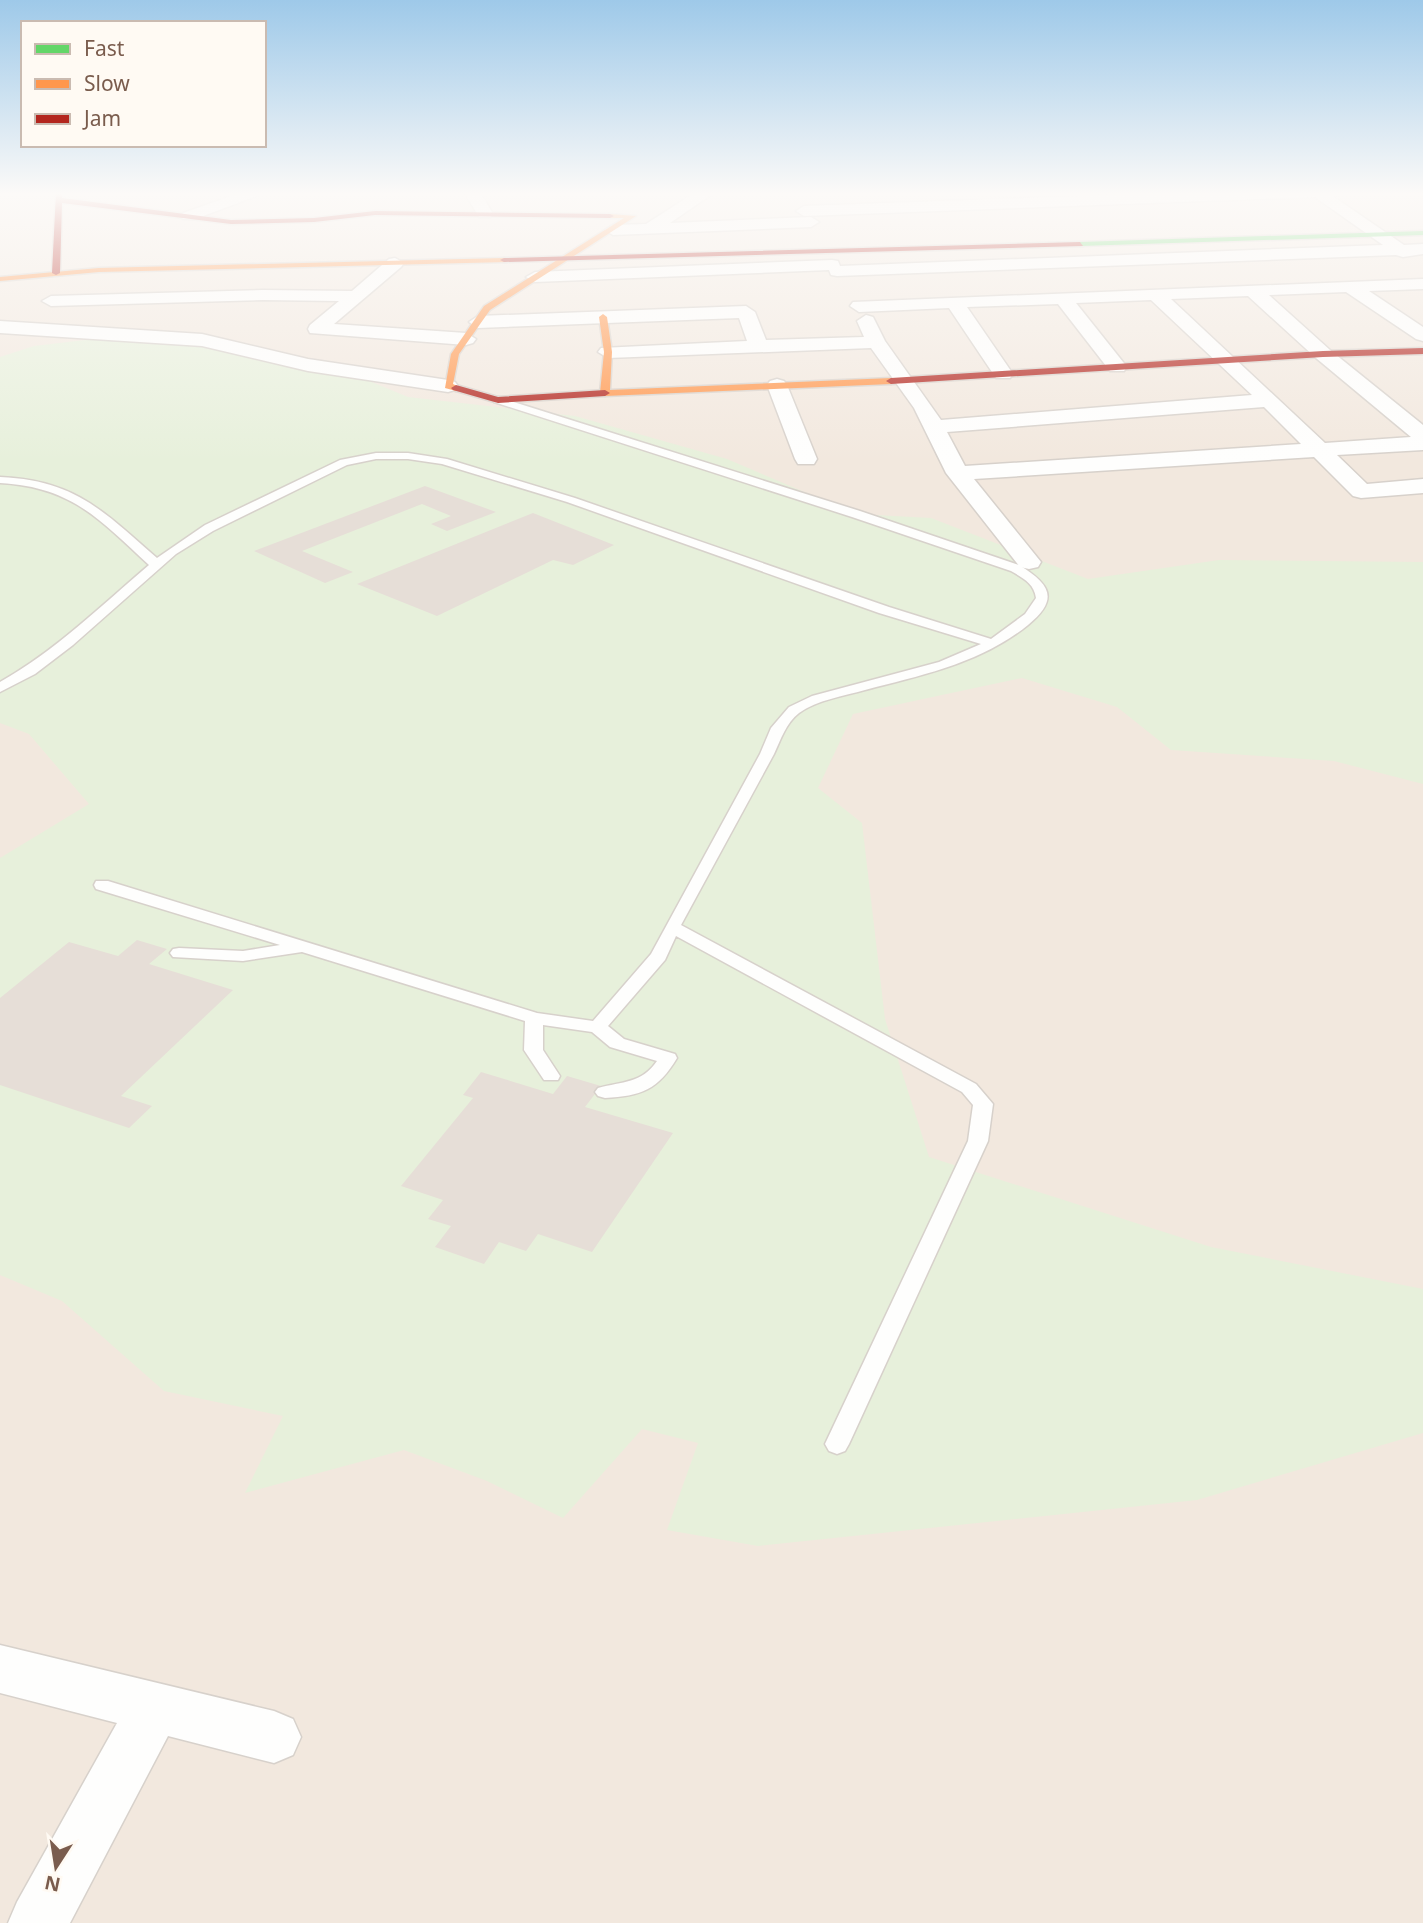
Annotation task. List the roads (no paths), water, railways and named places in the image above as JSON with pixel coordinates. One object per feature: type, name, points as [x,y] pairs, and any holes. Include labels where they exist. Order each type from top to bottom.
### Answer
[{"type":"street","points":[[31,282],[51,301]]},
{"type":"street","points":[[372,282],[317,329],[466,339]]},
{"type":"street","points":[[448,386],[455,354],[487,308],[528,282]]},
{"type":"street","points":[[846,282],[876,342],[924,408],[957,473],[1029,562]]},
{"type":"street","points":[[859,306],[1423,284]]},
{"type":"street","points":[[1350,287],[1423,335]]},
{"type":"street","points":[[1253,291],[1323,354],[1423,436]]},
{"type":"street","points":[[7,327],[51,301],[263,295],[353,296]]},
{"type":"street","points":[[1156,295],[1269,400],[1361,491],[1423,486]]},
{"type":"street","points":[[1063,298],[1117,367]]},
{"type":"street","points":[[954,302],[1003,374]]},
{"type":"street","points":[[478,322],[746,312],[760,346]]},
{"type":"street","points":[[603,317],[608,352],[605,393]]},
{"type":"street","points":[[7,327],[189,338],[308,365],[448,386],[498,400],[904,380],[1323,354],[1423,351]]},
{"type":"street","points":[[608,352],[876,342]]},
{"type":"street","points":[[777,386],[806,459]]},
{"type":"street","points":[[934,427],[1269,400]]},
{"type":"street","points":[[957,473],[1423,443]]},
{"type":"street","points":[[0,1669],[274,1737]]},
{"type":"street","points":[[38,1923],[155,1707]]},
{"type":"lane","points":[[498,400],[856,514],[1015,568],[1033,576],[1045,597],[1038,609],[993,644],[944,665],[817,699],[794,710],[778,728],[767,754],[672,927],[659,956],[597,1027]]},
{"type":"lane","points":[[0,688],[30,671],[68,642],[172,551],[209,528],[344,462],[376,456],[408,456],[443,461],[570,500],[884,610],[993,644]]},
{"type":"lane","points":[[0,480],[37,482],[68,492],[157,565]]},
{"type":"lane","points":[[102,885],[535,1018],[597,1027],[617,1043],[668,1058],[659,1076],[632,1090],[605,1092]]},
{"type":"lane","points":[[672,927],[969,1088],[983,1104],[978,1141],[837,1444]]},
{"type":"lane","points":[[179,953],[243,956],[305,948]]},
{"type":"lane","points":[[535,1018],[531,1039],[533,1056],[551,1076]]}]
